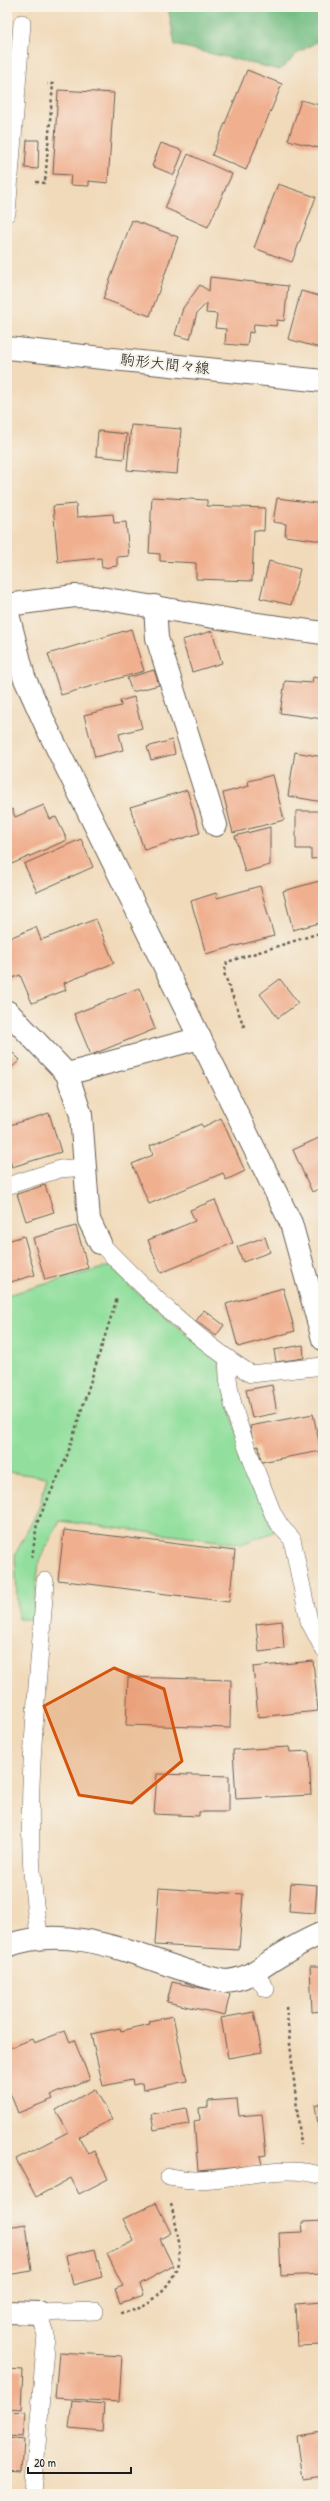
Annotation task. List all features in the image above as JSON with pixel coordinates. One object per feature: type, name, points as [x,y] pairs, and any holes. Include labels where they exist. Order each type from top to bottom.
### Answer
[{"type":"street","name":"駒形大間々線","points":[[7,348],[323,381]]},
{"type":"street","points":[[7,604],[75,596],[155,606],[243,622],[323,633]]},
{"type":"street","points":[[155,606],[157,638],[216,825]]},
{"type":"street","points":[[7,610],[24,677],[291,1223],[323,1339]]},
{"type":"street","points":[[8,1011],[67,1074],[81,1115],[89,1220],[100,1243]]},
{"type":"street","points":[[67,1074],[200,1038]]},
{"type":"street","points":[[7,1946],[40,1939],[66,1938],[95,1941],[224,1981],[261,1981],[271,1961],[323,1933]]},
{"type":"street","points":[[7,2312],[39,2313]]},
{"type":"lane","points":[[7,213],[12,113],[22,23]]},
{"type":"lane","points":[[7,1186],[60,1169],[85,1167]]},
{"type":"lane","points":[[100,1243],[146,1290],[228,1359],[251,1374],[323,1366]]},
{"type":"lane","points":[[228,1359],[226,1373],[239,1423],[273,1514],[281,1527],[292,1539],[309,1621],[322,1642]]},
{"type":"lane","points":[[40,1939],[35,1909],[31,1826],[38,1676],[45,1581]]},
{"type":"lane","points":[[169,2177],[193,2180],[284,2171],[304,2171],[323,2176]]},
{"type":"lane","points":[[33,2494],[46,2335],[39,2313],[95,2311]]},
{"type":"path","points":[[34,182],[45,183],[53,84],[47,84]]},
{"type":"path","points":[[244,1027],[224,973],[227,962],[323,932]]},
{"type":"path","points":[[44,1600],[31,1565],[37,1523],[68,1452],[126,1270]]},
{"type":"path","points":[[261,1981],[286,2006],[304,2171]]},
{"type":"path","points":[[95,2311],[113,2314],[148,2306],[168,2285],[177,2272],[180,2259],[178,2235],[169,2196],[169,2177]]},
{"type":"highlighted area","points":[[114,1668],[164,1689],[182,1761],[132,1803],[79,1795],[44,1706]]},
{"type":"green space","points":[[168,7],[323,7],[323,38],[298,53],[280,70],[175,45]]},
{"type":"green space","points":[[7,25],[13,28],[7,88]]},
{"type":"green space","points":[[110,1266],[129,1283],[128,1285],[218,1360],[233,1420],[274,1532],[241,1544],[60,1521],[39,1561],[33,1619],[18,1619],[15,1555],[39,1508],[47,1477],[7,1472],[7,1295]]},
{"type":"building","points":[[247,70],[282,84],[246,170],[212,155]]},
{"type":"building","points":[[58,90],[114,93],[108,183],[89,181],[89,186],[70,185],[71,175],[53,174]]},
{"type":"building","points":[[301,100],[323,106],[323,149],[288,140]]},
{"type":"building","points":[[27,140],[39,140],[38,169],[25,168]]},
{"type":"building","points":[[161,143],[183,151],[174,175],[152,166]]},
{"type":"building","points":[[188,154],[232,174],[208,227],[165,208]]},
{"type":"building","points":[[278,184],[316,197],[292,262],[254,248]]},
{"type":"building","points":[[132,220],[178,237],[150,316],[103,299]]},
{"type":"building","points":[[323,258],[323,268],[319,266]]},
{"type":"building","points":[[210,277],[288,286],[284,321],[277,320],[276,326],[254,324],[253,333],[249,332],[247,346],[225,344],[226,329],[215,328],[217,314],[206,313],[207,303],[197,313],[190,339],[175,335],[183,308],[200,285],[209,291]]},
{"type":"building","points":[[301,291],[323,297],[323,349],[288,339]]},
{"type":"building","points":[[131,425],[181,429],[177,474],[127,470]]},
{"type":"building","points":[[98,431],[127,434],[124,459],[96,456]]},
{"type":"building","points":[[152,497],[207,500],[207,506],[265,508],[264,531],[254,530],[252,581],[196,579],[196,563],[160,561],[160,554],[149,553]]},
{"type":"building","points":[[277,498],[323,504],[323,541],[285,536],[286,524],[273,522]]},
{"type":"building","points":[[76,504],[77,517],[113,514],[114,523],[126,522],[129,556],[117,557],[117,566],[102,568],[101,558],[58,562],[53,506]]},
{"type":"building","points":[[269,561],[300,569],[291,605],[260,598]]},
{"type":"building","points":[[131,629],[144,671],[61,695],[48,654]]},
{"type":"building","points":[[212,631],[222,663],[192,672],[182,640]]},
{"type":"building","points":[[154,670],[159,685],[132,692],[127,678]]},
{"type":"building","points":[[313,677],[323,679],[323,719],[280,713],[285,681],[312,683]]},
{"type":"building","points":[[134,697],[142,728],[119,734],[123,750],[95,757],[84,715],[121,706],[120,701]]},
{"type":"building","points":[[172,740],[175,754],[151,760],[147,747]]},
{"type":"building","points":[[295,752],[323,757],[323,802],[288,796]]},
{"type":"building","points":[[273,775],[284,820],[233,833],[223,793],[249,786],[248,781]]},
{"type":"building","points":[[187,790],[200,833],[144,850],[130,807]]},
{"type":"building","points":[[44,805],[50,819],[56,817],[67,840],[7,866],[7,811],[12,809],[15,817]]},
{"type":"building","points":[[296,811],[323,811],[323,858],[311,859],[311,849],[296,849]]},
{"type":"building","points":[[270,827],[270,865],[245,872],[235,836]]},
{"type":"building","points":[[81,839],[93,867],[37,892],[24,864]]},
{"type":"building","points":[[323,880],[323,922],[293,930],[283,891]]},
{"type":"building","points":[[260,886],[274,936],[206,954],[191,901],[216,893],[217,898]]},
{"type":"building","points":[[96,919],[114,963],[64,983],[66,990],[32,1003],[20,975],[8,980],[7,939],[36,927],[41,940]]},
{"type":"building","points":[[280,979],[298,1003],[278,1018],[260,994]]},
{"type":"building","points":[[139,988],[155,1029],[91,1055],[74,1014]]},
{"type":"building","points":[[13,1053],[20,1060],[9,1070],[7,1058]]},
{"type":"building","points":[[49,1113],[61,1152],[12,1167],[7,1150],[7,1126]]},
{"type":"building","points":[[221,1118],[245,1171],[226,1180],[223,1173],[149,1204],[132,1164],[153,1155],[150,1146],[201,1124],[203,1127]]},
{"type":"building","points":[[323,1136],[323,1187],[312,1192],[293,1150]]},
{"type":"building","points":[[45,1185],[54,1212],[26,1221],[17,1194]]},
{"type":"building","points":[[215,1200],[233,1243],[161,1273],[148,1240],[195,1221],[190,1210]]},
{"type":"building","points":[[76,1226],[88,1268],[45,1280],[33,1238]]},
{"type":"building","points":[[24,1236],[35,1275],[7,1283],[7,1241]]},
{"type":"building","points":[[265,1237],[270,1252],[243,1262],[237,1247]]},
{"type":"building","points":[[283,1288],[295,1331],[238,1347],[226,1304]]},
{"type":"building","points":[[204,1310],[224,1325],[216,1336],[196,1321]]},
{"type":"building","points":[[303,1345],[304,1358],[276,1362],[274,1350]]},
{"type":"building","points":[[272,1385],[277,1413],[252,1418],[246,1390]]},
{"type":"building","points":[[313,1414],[321,1451],[261,1462],[259,1446],[254,1447],[250,1426]]},
{"type":"building","points":[[64,1530],[235,1551],[229,1602],[58,1580]]},
{"type":"building","points":[[282,1621],[284,1649],[259,1652],[256,1624]]},
{"type":"building","points":[[313,1661],[318,1711],[258,1717],[253,1667]]},
{"type":"building","points":[[128,1677],[231,1680],[230,1728],[126,1725]]},
{"type":"building","points":[[289,1747],[290,1752],[309,1751],[311,1795],[236,1799],[233,1750]]},
{"type":"building","points":[[157,1774],[229,1776],[229,1812],[199,1812],[199,1816],[154,1814]]},
{"type":"building","points":[[291,1883],[317,1885],[315,1913],[289,1911]]},
{"type":"building","points":[[159,1888],[243,1894],[239,1950],[155,1945]]},
{"type":"building","points":[[310,1966],[323,1966],[323,2011],[312,2012]]},
{"type":"building","points":[[172,1982],[230,1994],[225,2015],[167,2002]]},
{"type":"building","points":[[254,2012],[262,2052],[228,2058],[221,2018]]},
{"type":"building","points":[[173,2016],[187,2081],[143,2090],[142,2083],[133,2085],[132,2080],[103,2086],[91,2034],[120,2028],[121,2031],[150,2024],[149,2021]]},
{"type":"building","points":[[65,2031],[70,2042],[74,2040],[90,2079],[51,2095],[53,2099],[18,2113],[7,2085],[7,2049],[32,2039],[34,2043]]},
{"type":"building","points":[[95,2089],[112,2119],[79,2137],[88,2154],[94,2151],[108,2179],[79,2194],[71,2178],[36,2197],[16,2159],[68,2132],[56,2110]]},
{"type":"building","points":[[237,2099],[239,2116],[262,2114],[266,2155],[260,2156],[262,2165],[198,2171],[194,2121],[200,2120],[199,2108],[208,2107],[208,2101]]},
{"type":"building","points":[[323,2103],[323,2149],[322,2149],[315,2105]]},
{"type":"building","points":[[186,2108],[189,2124],[154,2130],[151,2114]]},
{"type":"building","points":[[156,2203],[171,2233],[160,2239],[173,2266],[140,2284],[144,2295],[120,2303],[115,2289],[123,2286],[107,2254],[134,2241],[123,2219]]},
{"type":"building","points":[[323,2221],[323,2274],[281,2276],[279,2233],[303,2232],[302,2222]]},
{"type":"building","points":[[26,2224],[32,2271],[7,2275],[7,2227]]},
{"type":"building","points":[[95,2249],[102,2277],[73,2285],[66,2256]]},
{"type":"building","points":[[323,2302],[323,2345],[297,2346],[295,2304]]},
{"type":"building","points":[[59,2352],[122,2356],[119,2402],[55,2398]]},
{"type":"building","points":[[7,2369],[23,2370],[21,2409],[7,2408]]},
{"type":"building","points":[[72,2401],[104,2404],[102,2431],[69,2428]]},
{"type":"building","points":[[7,2411],[25,2412],[23,2437],[7,2436]]},
{"type":"building","points":[[323,2432],[323,2476],[303,2479],[297,2436]]},
{"type":"building","points":[[7,2438],[24,2440],[22,2471],[7,2470]]},
{"type":"building","points":[[7,2489],[23,2491],[23,2494],[7,2494]]}]
